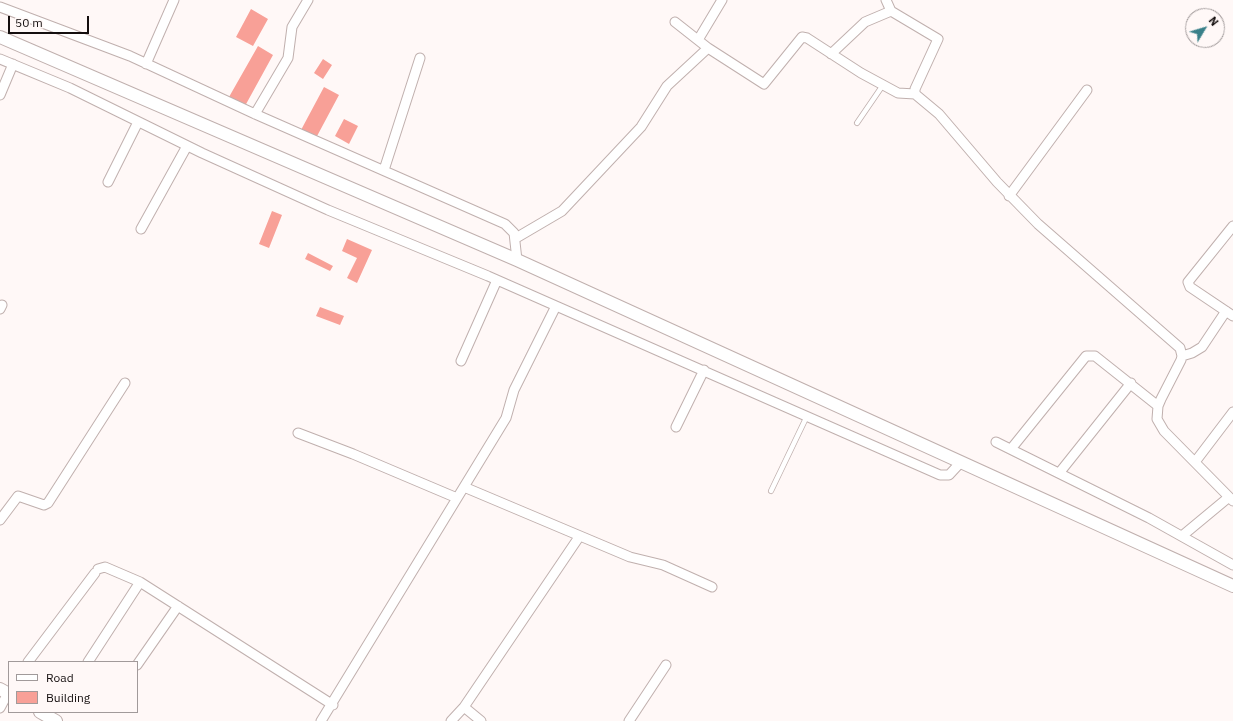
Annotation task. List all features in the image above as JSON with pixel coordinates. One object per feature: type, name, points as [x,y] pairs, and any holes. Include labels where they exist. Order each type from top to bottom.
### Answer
[{"type":"street","points":[[146,64],[174,0]]},
{"type":"street","points":[[255,114],[288,58],[291,50],[292,27],[308,0]]},
{"type":"street","points":[[698,40],[722,0]]},
{"type":"street","points":[[886,0],[891,11],[938,39],[915,89],[915,94]]},
{"type":"street","points":[[0,7],[106,46],[255,114],[505,224],[512,230],[516,238],[517,260]]},
{"type":"street","points":[[831,54],[865,22],[891,11]]},
{"type":"street","points":[[675,22],[708,48],[764,84],[802,37],[807,38],[883,85],[901,94],[915,94],[939,114],[1010,196],[1038,224],[1095,275],[1176,343],[1180,348],[1182,356],[1158,406],[1157,419],[1162,428],[1231,499],[1182,536]]},
{"type":"street","points":[[0,37],[517,260],[1233,586]]},
{"type":"street","points":[[516,238],[562,211],[641,127],[667,86],[708,48]]},
{"type":"street","points":[[0,58],[70,88],[187,146],[328,210],[497,280],[944,476],[951,473],[961,462]]},
{"type":"street","points":[[384,170],[420,58]]},
{"type":"street","points":[[0,95],[13,64]]},
{"type":"street","points":[[1010,196],[1087,90]]},
{"type":"street","points":[[108,182],[138,122]]},
{"type":"street","points":[[141,229],[187,146]]},
{"type":"street","points":[[1182,356],[1202,348],[1230,314],[1190,287],[1188,282],[1233,226]]},
{"type":"street","points":[[461,361],[497,280]]},
{"type":"street","points":[[321,721],[506,418],[514,390],[556,306]]},
{"type":"street","points":[[1011,449],[1086,356],[1095,356],[1131,383],[1158,406]]},
{"type":"street","points":[[676,427],[704,370]]},
{"type":"street","points":[[0,520],[18,496],[44,505],[48,503],[125,383]]},
{"type":"street","points":[[1060,472],[1131,383]]},
{"type":"street","points":[[1194,462],[1233,412]]},
{"type":"street","points":[[298,433],[353,454],[457,498]]},
{"type":"street","points":[[996,442],[1060,472],[1182,536],[1233,565]]},
{"type":"street","points":[[464,487],[579,537],[630,557],[663,565],[712,587]]},
{"type":"street","points":[[451,721],[464,707],[579,537]]},
{"type":"street","points":[[29,661],[97,571],[105,567],[140,582],[332,704]]},
{"type":"street","points":[[89,661],[140,582]]},
{"type":"street","points":[[138,664],[178,606]]},
{"type":"street","points":[[629,721],[666,666]]},
{"type":"street","points":[[0,708],[6,692]]},
{"type":"street","points":[[464,707],[481,721]]},
{"type":"lane","points":[[857,122],[883,85]]},
{"type":"lane","points":[[771,491],[807,416]]},
{"type":"building","points":[[251,9],[268,19],[253,46],[236,37]]},
{"type":"building","points":[[258,46],[273,55],[245,106],[229,97]]},
{"type":"building","points":[[323,59],[332,65],[323,79],[314,73]]},
{"type":"building","points":[[324,87],[339,95],[316,138],[301,130]]},
{"type":"building","points":[[344,119],[358,126],[349,144],[335,136]]},
{"type":"building","points":[[272,211],[282,215],[269,248],[259,244]]},
{"type":"building","points":[[347,239],[372,250],[357,283],[347,278],[357,258],[342,251]]},
{"type":"building","points":[[308,253],[333,266],[330,271],[305,259]]},
{"type":"building","points":[[320,307],[344,316],[340,325],[316,316]]}]
